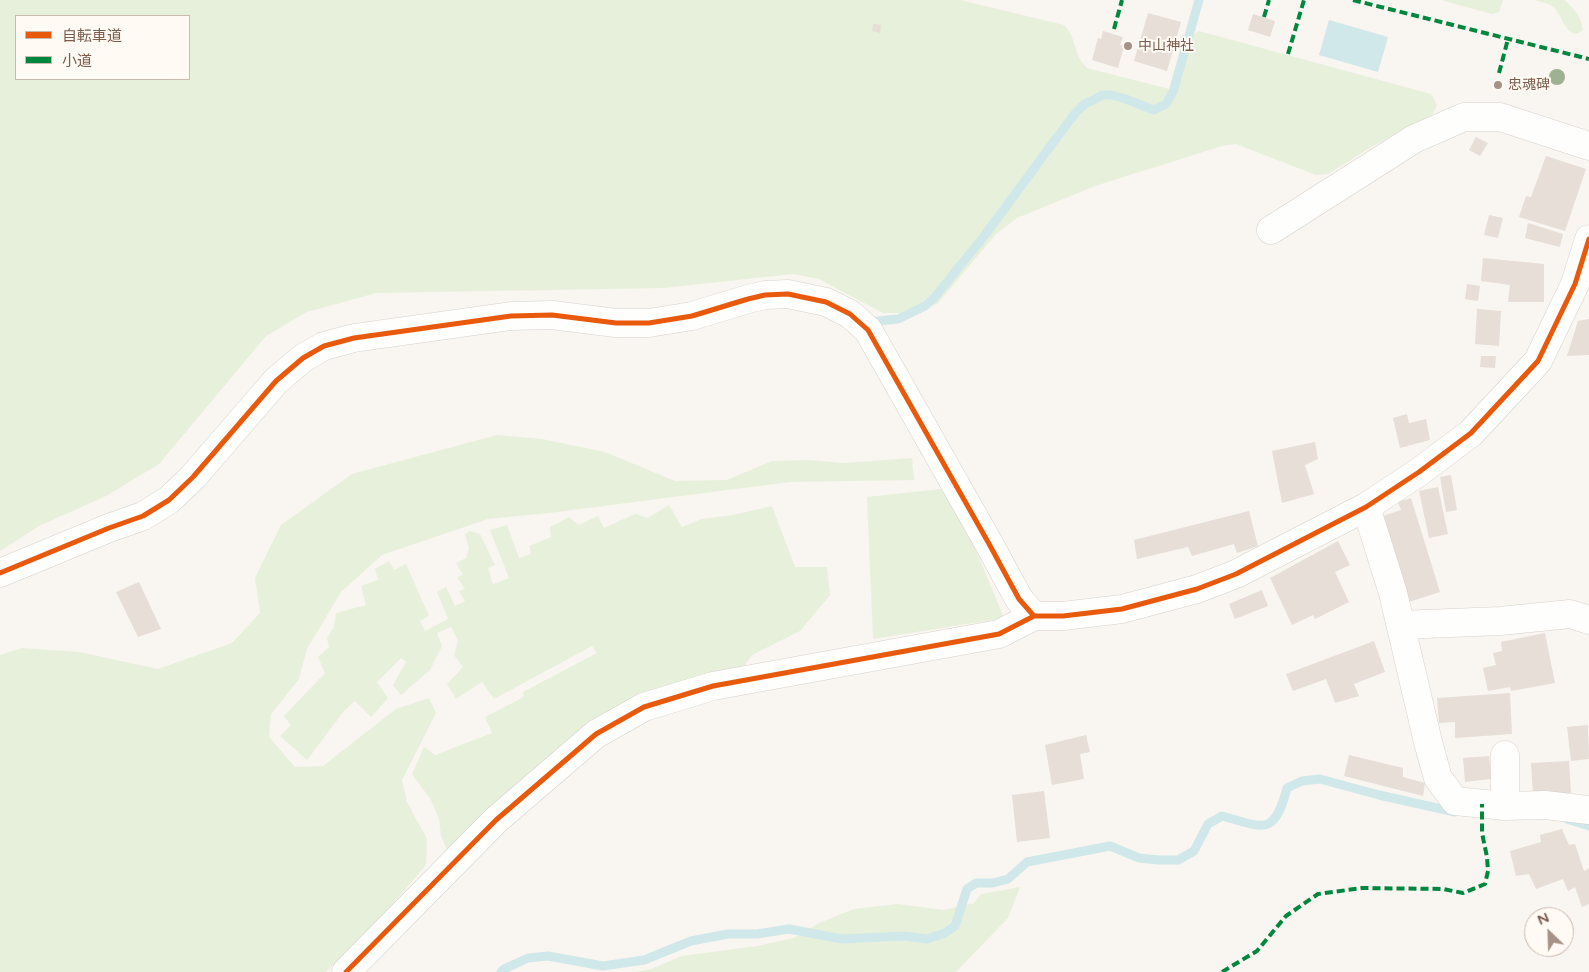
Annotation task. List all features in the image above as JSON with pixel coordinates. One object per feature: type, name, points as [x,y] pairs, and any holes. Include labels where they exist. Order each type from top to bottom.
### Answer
[{"type":"street","points":[[1271,230],[1414,139],[1464,117],[1500,117],[1589,146]]},
{"type":"street","points":[[346,972],[496,820],[596,734],[644,707],[713,686],[998,634],[1034,616],[1063,616],[1122,609],[1197,589],[1236,574],[1366,507],[1419,472],[1471,434],[1538,361],[1575,284],[1589,239]]},
{"type":"street","points":[[0,573],[143,516],[169,500],[193,477],[276,381],[303,358],[324,346],[354,338],[511,316],[552,315],[616,323],[649,322],[692,316],[765,295],[788,294],[826,302],[850,314],[868,330],[980,526],[1019,600],[1034,616]]},
{"type":"street","points":[[1366,507],[1393,593],[1438,778],[1455,801],[1505,806],[1545,805],[1589,810]]},
{"type":"street","points":[[1401,625],[1500,621],[1570,614],[1589,620]]},
{"type":"street","points":[[1505,755],[1505,806]]},
{"type":"green space","points":[[0,0],[960,0],[1064,25],[1071,35],[1079,57],[1087,68],[1169,89],[1177,86],[1194,34],[1199,31],[1431,94],[1437,105],[1432,115],[1373,146],[1328,174],[1316,175],[1236,144],[1222,146],[1095,186],[1017,218],[996,234],[938,303],[918,313],[883,313],[819,279],[793,274],[664,288],[376,293],[307,312],[266,336],[159,464],[106,496],[39,526],[0,551]]},
{"type":"green space","points":[[1441,0],[1503,0],[1499,12],[1492,14]]},
{"type":"green space","points":[[1535,0],[1565,0],[1577,14],[1583,30],[1578,33],[1569,31],[1553,7]]},
{"type":"green space","points":[[497,435],[542,439],[605,452],[675,481],[727,480],[772,461],[807,460],[845,463],[912,458],[914,480],[790,482],[488,519],[382,555],[341,592],[307,649],[299,679],[271,714],[269,737],[295,767],[323,766],[396,709],[429,698],[436,713],[402,780],[407,802],[427,839],[426,865],[384,914],[326,972],[0,972],[0,655],[22,648],[79,652],[158,669],[232,643],[260,613],[255,578],[281,525],[352,474]]},
{"type":"green space","points":[[950,488],[1004,618],[873,639],[867,497]]},
{"type":"green space","points":[[669,505],[682,527],[702,519],[733,515],[772,506],[795,567],[827,567],[830,595],[800,631],[752,655],[744,666],[728,675],[701,676],[448,852],[441,836],[439,819],[431,800],[412,774],[424,747],[435,755],[492,733],[485,717],[524,697],[523,692],[597,653],[592,646],[494,699],[482,682],[456,699],[447,684],[463,667],[454,655],[458,641],[451,627],[437,633],[442,646],[430,670],[401,695],[393,685],[406,662],[401,658],[377,682],[388,698],[371,717],[355,701],[344,711],[307,760],[280,736],[291,725],[284,716],[325,673],[318,657],[329,647],[327,638],[334,627],[336,613],[366,605],[361,586],[378,580],[375,569],[389,561],[394,570],[406,564],[429,616],[420,621],[425,631],[448,619],[437,592],[446,587],[455,606],[465,601],[459,591],[465,589],[457,577],[463,575],[456,563],[466,558],[469,548],[465,534],[470,531],[480,534],[495,565],[488,568],[493,584],[509,578],[490,530],[507,525],[519,558],[531,554],[529,546],[551,537],[550,527],[569,517],[579,525],[598,516],[604,528],[635,514],[648,518]]},
{"type":"green space","points":[[1020,887],[1008,918],[956,972],[635,972],[651,969],[682,956],[757,946],[794,938],[819,923],[854,909],[898,904],[944,910],[974,903],[981,894]]},
{"type":"water","points":[[1329,20],[1388,37],[1378,72],[1319,55]]},
{"type":"building","points":[[1148,13],[1181,22],[1167,71],[1134,61]]},
{"type":"building","points":[[1253,14],[1275,21],[1270,37],[1248,30]]},
{"type":"building","points":[[873,24],[881,25],[880,33],[872,31]]},
{"type":"building","points":[[1103,31],[1123,37],[1120,45],[1124,46],[1118,68],[1092,60],[1098,38],[1101,39]]},
{"type":"building","points":[[1476,137],[1488,143],[1480,156],[1469,150]]},
{"type":"building","points":[[1546,156],[1586,169],[1565,231],[1519,217],[1526,196],[1531,197]]},
{"type":"building","points":[[1489,215],[1503,218],[1498,238],[1484,235]]},
{"type":"building","points":[[1528,223],[1563,234],[1560,247],[1525,238]]},
{"type":"building","points":[[1483,258],[1544,264],[1544,302],[1508,302],[1510,285],[1481,281]]},
{"type":"building","points":[[1467,284],[1480,286],[1478,301],[1465,299]]},
{"type":"building","points":[[1477,309],[1501,311],[1499,346],[1475,344]]},
{"type":"building","points":[[1589,319],[1589,355],[1567,356],[1578,321]]},
{"type":"building","points":[[1481,356],[1496,356],[1495,368],[1480,367]]},
{"type":"building","points":[[1407,414],[1409,423],[1426,419],[1430,440],[1400,448],[1393,418]]},
{"type":"building","points":[[1315,442],[1318,459],[1305,465],[1314,494],[1282,503],[1272,451]]},
{"type":"building","points":[[1451,475],[1457,510],[1446,512],[1440,477]]},
{"type":"building","points":[[1438,487],[1448,534],[1429,538],[1419,491]]},
{"type":"building","points":[[1411,498],[1440,592],[1409,602],[1380,517],[1401,510],[1398,502]]},
{"type":"building","points":[[1249,511],[1258,546],[1237,553],[1234,544],[1192,556],[1188,547],[1137,559],[1134,540]]},
{"type":"building","points":[[1338,541],[1350,565],[1335,572],[1349,602],[1315,619],[1313,615],[1292,625],[1270,578]]},
{"type":"building","points":[[139,582],[161,629],[138,637],[116,592]]},
{"type":"building","points":[[1262,590],[1268,606],[1235,619],[1229,604]]},
{"type":"building","points":[[1545,633],[1555,683],[1511,691],[1510,687],[1488,691],[1483,668],[1496,665],[1493,653],[1502,651],[1501,642]]},
{"type":"building","points":[[1374,641],[1385,672],[1354,684],[1359,696],[1335,703],[1326,679],[1293,691],[1286,674]]},
{"type":"building","points":[[1510,693],[1512,734],[1455,738],[1455,722],[1439,723],[1437,698]]},
{"type":"building","points":[[1588,725],[1589,759],[1571,761],[1567,727]]},
{"type":"building","points":[[1086,735],[1090,752],[1080,754],[1084,779],[1052,785],[1045,745]]},
{"type":"building","points":[[1349,755],[1403,768],[1403,777],[1425,783],[1423,796],[1344,776]]},
{"type":"building","points":[[1489,756],[1491,779],[1465,782],[1463,758]]},
{"type":"building","points":[[1569,761],[1571,793],[1533,795],[1531,763]]},
{"type":"building","points":[[1044,791],[1050,838],[1017,842],[1012,795]]},
{"type":"building","points":[[1562,829],[1569,845],[1575,844],[1584,871],[1589,868],[1589,904],[1582,907],[1575,887],[1568,891],[1563,879],[1536,889],[1529,874],[1516,876],[1510,851],[1541,842],[1540,835]]},
{"type":"waterway","points":[[869,322],[898,319],[925,306],[934,298],[985,235],[1077,111],[1085,104],[1103,95],[1123,98],[1154,110],[1166,104],[1173,92],[1199,0]]},
{"type":"waterway","points":[[501,972],[528,958],[548,956],[603,966],[644,960],[691,941],[728,934],[757,934],[789,929],[842,939],[903,936],[927,939],[945,933],[955,926],[967,889],[976,883],[993,883],[1008,879],[1027,862],[1110,846],[1139,858],[1178,860],[1194,851],[1208,824],[1222,816],[1257,825],[1265,825],[1272,822],[1282,804],[1287,788],[1302,781],[1320,779],[1379,795],[1455,812]]},
{"type":"waterway","points":[[1567,819],[1589,826]]},
{"type":"marked path","points":[[1114,29],[1122,0]]},
{"type":"marked path","points":[[1264,17],[1269,0]]},
{"type":"marked path","points":[[1288,54],[1304,0]]},
{"type":"marked path","points":[[1353,0],[1589,59]]},
{"type":"marked path","points":[[1499,73],[1508,39]]},
{"type":"marked path","points":[[1222,972],[1257,951],[1286,916],[1318,894],[1362,888],[1443,889],[1463,893],[1485,884],[1488,871],[1482,833],[1482,804]]},
{"type":"cycle path","points":[[346,972],[496,820],[596,734],[644,707],[713,686],[999,634],[1034,616],[1063,616],[1122,609],[1197,589],[1236,574],[1366,507],[1419,472],[1471,433],[1538,361],[1575,284],[1589,239]]},
{"type":"cycle path","points":[[0,573],[143,516],[169,500],[193,477],[276,381],[303,358],[324,346],[354,338],[511,316],[552,315],[616,323],[649,323],[692,316],[765,295],[788,294],[826,302],[850,314],[868,330],[1019,599],[1034,616]]},
{"type":"place","name":"中山神社","points":[[1128,46]]},
{"type":"place","name":"忠魂碑","points":[[1498,85]]}]
